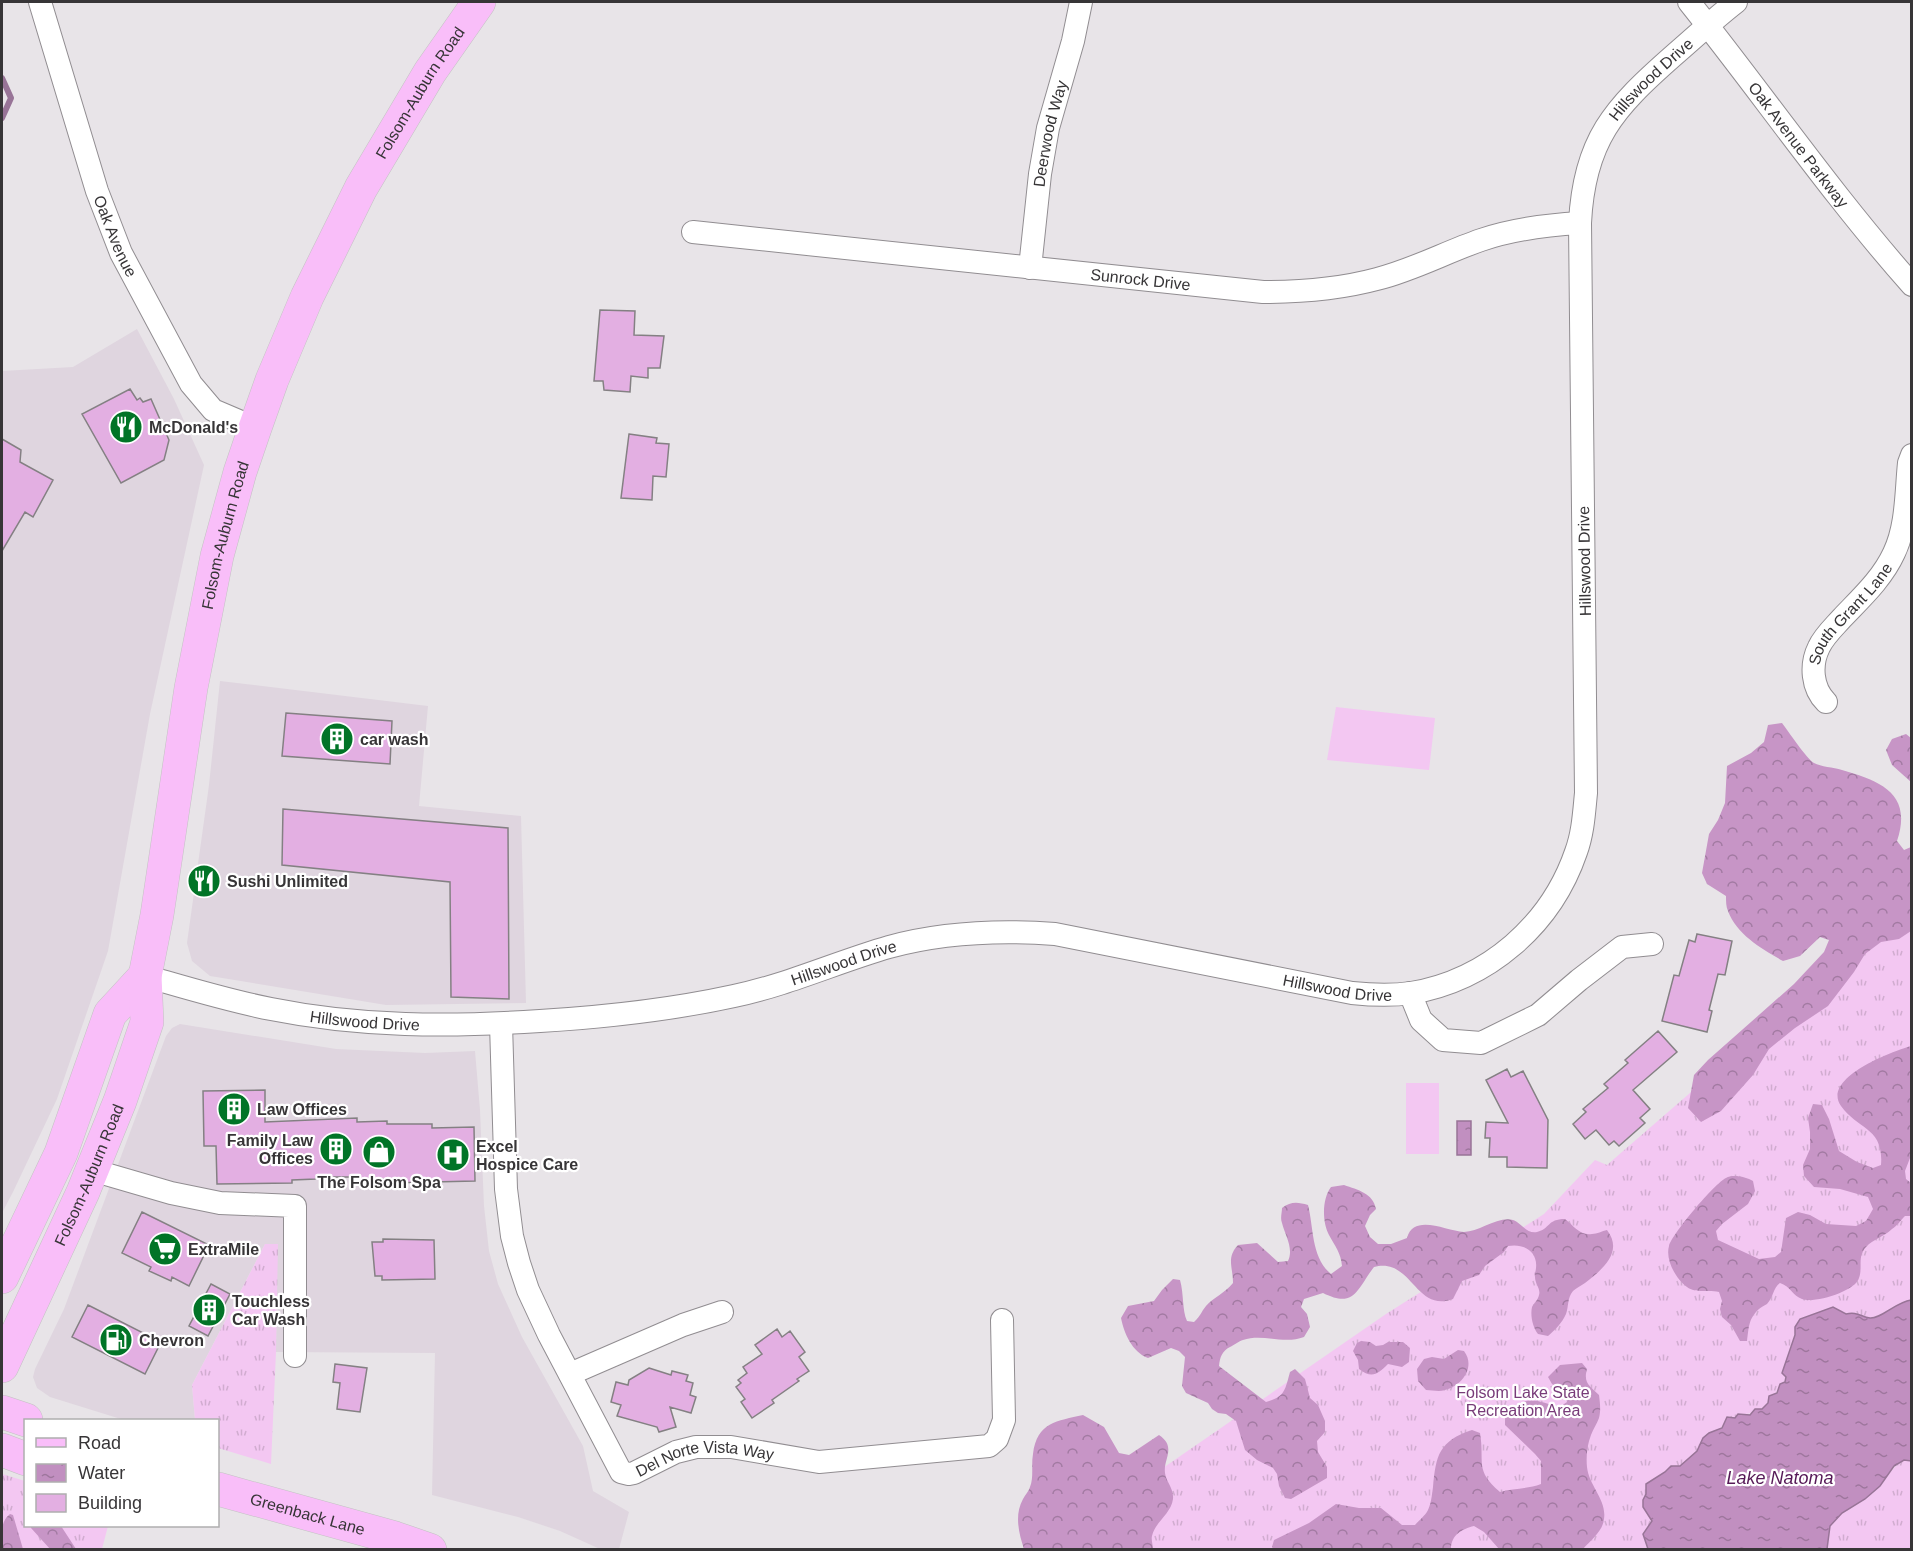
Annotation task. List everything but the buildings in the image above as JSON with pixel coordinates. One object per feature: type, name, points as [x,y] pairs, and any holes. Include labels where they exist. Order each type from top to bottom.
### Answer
[{"type":"main road","name":"Folsom-Auburn Road","points":[[2,1366],[92,1170],[120,1101],[147,1022],[145,976],[157,915],[202,625],[217,556],[240,472],[255,428],[272,380],[307,297],[361,188],[430,72],[479,2]]},
{"type":"main road","name":"Folsom-Auburn Road","points":[[2,1277],[61,1153],[111,1014],[145,976]]},
{"type":"main road","points":[[2,1412],[24,1419]]},
{"type":"main road","points":[[2,1450],[24,1458]]},
{"type":"main road","name":"Greenback Lane","points":[[219,1490],[395,1538],[430,1550]]},
{"type":"street","name":"Oak Avenue","points":[[40,2],[97,191],[121,253],[191,384],[213,410],[255,428]]},
{"type":"street","name":"Deerwood Way","points":[[1030,268],[1040,174],[1048,128],[1073,41],[1081,2]]},
{"type":"street","name":"Oak Avenue Parkway","points":[[1689,2],[1876,245],[1911,285]]},
{"type":"street","name":"Hillswood Drive","points":[[145,976],[209,995],[330,1018],[401,1024],[501,1024],[610,1017],[737,996],[799,978],[889,947],[971,932],[1013,931],[1055,934],[1352,993],[1381,995],[1410,993],[1438,987],[1490,963],[1520,939],[1552,902],[1577,850],[1584,822],[1586,793],[1580,223],[1581,204],[1589,166],[1595,148],[1614,115],[1640,86],[1736,2]]},
{"type":"street","name":"Sunrock Drive","points":[[693,232],[1263,292],[1302,292],[1378,279],[1414,268],[1480,240],[1513,231],[1546,225],[1580,223]]},
{"type":"street","name":"South Grant Lane","points":[[1826,702],[1818,695],[1813,675],[1816,654],[1827,635],[1878,580],[1894,554],[1902,529],[1911,454]]},
{"type":"street","points":[[1410,993],[1421,1020],[1443,1040],[1481,1043],[1538,1015],[1622,947],[1652,944]]},
{"type":"street","name":"Del Norte Vista Way","points":[[501,1024],[506,1189],[512,1236],[519,1263],[528,1290],[549,1335],[620,1470],[625,1473],[634,1473],[676,1452],[696,1447],[731,1447],[819,1462],[989,1446],[997,1439],[1004,1420],[1002,1320]]},
{"type":"street","points":[[92,1170],[171,1193],[220,1203],[295,1206],[295,1356]]},
{"type":"street","points":[[570,1374],[683,1325],[722,1312]]},
{"type":"shaded area","points":[[137,329],[174,399],[204,465],[150,714],[108,951],[57,1099],[2,1213],[2,371],[73,367]]},
{"type":"shaded area","points":[[220,681],[428,706],[419,806],[521,816],[526,1003],[386,1005],[210,976],[192,961],[187,943],[209,785]]},
{"type":"shaded area","points":[[180,1024],[336,1049],[425,1053],[475,1051],[484,1206],[489,1251],[498,1284],[522,1337],[583,1446],[593,1491],[629,1512],[619,1549],[600,1549],[560,1531],[518,1517],[432,1495],[435,1353],[276,1352],[277,1244],[265,1244],[192,1385],[195,1419],[121,1419],[50,1397],[37,1388],[33,1377],[35,1369],[64,1309],[166,1036],[172,1028]]},
{"type":"green space","points":[[1336,707],[1435,718],[1429,770],[1327,760]]},
{"type":"green space","points":[[1782,723],[1802,751],[1814,763],[1869,779],[1890,792],[1897,800],[1901,825],[1897,841],[1904,850],[1911,847],[1911,931],[1899,939],[1881,942],[1865,954],[1828,1006],[1769,1049],[1753,1075],[1721,1111],[1701,1122],[1688,1108],[1694,1075],[1794,984],[1824,952],[1829,940],[1820,937],[1800,956],[1783,961],[1759,946],[1737,927],[1726,906],[1726,896],[1707,884],[1702,873],[1709,834],[1725,803],[1727,766],[1751,753],[1764,742],[1768,725]]},
{"type":"green space","points":[[1906,734],[1911,738],[1911,782],[1892,765],[1886,750],[1892,739]]},
{"type":"green space","name":"Folsom Lake State Recreation Area","points":[[1911,896],[1911,1300],[1871,1318],[1846,1314],[1795,1327],[1795,1334],[1782,1373],[1786,1377],[1785,1382],[1780,1384],[1769,1402],[1752,1413],[1738,1414],[1718,1431],[1703,1438],[1697,1451],[1680,1466],[1671,1466],[1650,1489],[1643,1507],[1652,1521],[1643,1534],[1648,1549],[1044,1550],[1386,1314],[1544,1214],[1595,1160],[1607,1165],[1864,942]]},
{"type":"green space","points":[[1911,1046],[1911,1146],[1910,1158],[1905,1171],[1906,1179],[1911,1183],[1911,1216],[1905,1216],[1889,1232],[1866,1247],[1861,1258],[1859,1278],[1843,1292],[1825,1298],[1808,1300],[1799,1298],[1780,1283],[1769,1302],[1753,1316],[1747,1341],[1740,1341],[1731,1325],[1722,1317],[1720,1309],[1722,1301],[1719,1292],[1691,1289],[1683,1284],[1675,1274],[1668,1251],[1672,1240],[1713,1189],[1732,1176],[1753,1181],[1755,1191],[1748,1204],[1716,1231],[1718,1240],[1759,1259],[1775,1257],[1781,1252],[1786,1218],[1798,1212],[1810,1215],[1826,1224],[1856,1226],[1866,1221],[1873,1209],[1868,1197],[1840,1189],[1814,1187],[1804,1176],[1803,1165],[1810,1149],[1808,1118],[1813,1104],[1822,1105],[1839,1151],[1873,1168],[1881,1165],[1881,1153],[1874,1136],[1848,1114],[1841,1106],[1838,1096],[1841,1086],[1862,1067]]},
{"type":"green space","points":[[1406,1083],[1439,1083],[1439,1154],[1406,1154]]},
{"type":"green space","points":[[1344,1185],[1372,1199],[1376,1209],[1365,1226],[1370,1237],[1378,1244],[1391,1244],[1407,1238],[1416,1226],[1423,1225],[1464,1232],[1507,1219],[1516,1221],[1527,1230],[1537,1232],[1552,1222],[1565,1219],[1584,1233],[1594,1234],[1607,1230],[1612,1238],[1612,1253],[1598,1272],[1573,1291],[1564,1317],[1548,1336],[1538,1334],[1532,1318],[1532,1307],[1539,1293],[1535,1280],[1535,1257],[1524,1247],[1514,1245],[1508,1246],[1504,1252],[1485,1266],[1479,1275],[1462,1281],[1453,1299],[1440,1301],[1430,1298],[1397,1270],[1387,1266],[1374,1267],[1359,1289],[1349,1298],[1342,1299],[1323,1293],[1304,1299],[1301,1307],[1307,1314],[1310,1327],[1304,1337],[1289,1340],[1251,1338],[1225,1350],[1219,1366],[1266,1402],[1281,1395],[1290,1372],[1295,1369],[1305,1379],[1310,1398],[1318,1405],[1325,1421],[1325,1432],[1317,1441],[1318,1452],[1327,1467],[1327,1478],[1291,1499],[1285,1498],[1273,1468],[1257,1460],[1245,1450],[1236,1421],[1226,1414],[1218,1413],[1208,1403],[1186,1393],[1182,1386],[1185,1357],[1179,1351],[1171,1348],[1148,1358],[1142,1355],[1130,1341],[1121,1318],[1128,1306],[1154,1301],[1173,1279],[1180,1280],[1187,1321],[1194,1322],[1209,1303],[1233,1283],[1231,1259],[1238,1245],[1257,1243],[1278,1262],[1288,1261],[1290,1246],[1281,1217],[1282,1208],[1292,1203],[1308,1205],[1317,1251],[1331,1274],[1342,1266],[1339,1253],[1327,1230],[1324,1217],[1325,1204],[1331,1187]]},
{"type":"green space","points":[[265,1244],[278,1244],[271,1464],[219,1448],[219,1419],[195,1419],[192,1385]]},
{"type":"green space","points":[[1370,1342],[1376,1346],[1388,1342],[1403,1342],[1410,1348],[1409,1362],[1402,1367],[1388,1364],[1378,1373],[1368,1374],[1359,1369],[1358,1360],[1353,1351],[1357,1343]]},
{"type":"green space","points":[[1458,1350],[1464,1351],[1468,1363],[1468,1369],[1462,1380],[1445,1390],[1426,1390],[1418,1381],[1417,1369],[1424,1359],[1432,1357],[1444,1359]]},
{"type":"green space","points":[[1582,1363],[1587,1369],[1588,1384],[1599,1395],[1600,1415],[1589,1443],[1587,1463],[1588,1474],[1604,1512],[1601,1527],[1583,1549],[1499,1549],[1484,1532],[1474,1526],[1458,1533],[1451,1544],[1451,1549],[1274,1549],[1272,1547],[1274,1540],[1309,1523],[1336,1504],[1359,1508],[1381,1508],[1402,1525],[1415,1525],[1429,1508],[1436,1466],[1441,1451],[1452,1439],[1472,1430],[1480,1433],[1482,1465],[1487,1478],[1500,1492],[1541,1484],[1541,1461],[1505,1425],[1505,1415],[1524,1402],[1543,1402],[1558,1408],[1567,1402],[1564,1393],[1552,1384],[1548,1377],[1560,1365]]},
{"type":"green space","points":[[1083,1415],[1104,1427],[1119,1453],[1129,1455],[1159,1435],[1167,1444],[1165,1473],[1173,1499],[1154,1531],[1153,1549],[1024,1549],[1018,1518],[1020,1505],[1031,1483],[1035,1443],[1044,1429],[1050,1425]]},
{"type":"green space","points":[[1904,1460],[1911,1461],[1911,1549],[1827,1550],[1829,1529],[1834,1520],[1873,1492]]},
{"type":"green space","points":[[2,1474],[24,1481],[24,1527],[108,1527],[102,1549],[2,1549]]},
{"type":"green space","points":[[10,1514],[13,1515],[23,1549],[2,1549],[3,1525]]},
{"type":"green space","points":[[62,1527],[76,1549],[50,1549],[31,1528]]},
{"type":"water","points":[[1457,1121],[1471,1121],[1471,1155],[1457,1155]]},
{"type":"water","name":"Lake Natoma","points":[[1911,1300],[1911,1461],[1904,1460],[1894,1466],[1880,1486],[1865,1499],[1842,1513],[1830,1526],[1827,1549],[1648,1549],[1643,1534],[1652,1521],[1643,1507],[1646,1484],[1671,1466],[1680,1466],[1697,1451],[1703,1438],[1722,1428],[1727,1417],[1735,1418],[1738,1414],[1750,1415],[1755,1409],[1762,1409],[1768,1403],[1769,1396],[1777,1393],[1780,1384],[1785,1382],[1786,1377],[1782,1373],[1795,1335],[1795,1327],[1800,1319],[1833,1307],[1846,1314],[1853,1313],[1874,1318]]},
{"type":"waterway","points":[[2,78],[11,98],[2,118]]},
{"type":"place","name":"McDonald's","points":[[126,427]]},
{"type":"place","name":"car wash","points":[[337,739]]},
{"type":"place","name":"Sushi Unlimited","points":[[204,881]]},
{"type":"place","name":"Law Offices","points":[[234,1109]]},
{"type":"place","name":"Family Law Offices","points":[[336,1149]]},
{"type":"place","name":"The Folsom Spa","points":[[379,1152]]},
{"type":"place","name":"Excel Hospice Care","points":[[453,1155]]},
{"type":"place","name":"ExtraMile","points":[[165,1249]]},
{"type":"place","name":"Touchless Car Wash","points":[[209,1310]]},
{"type":"place","name":"Chevron","points":[[116,1340]]}]
